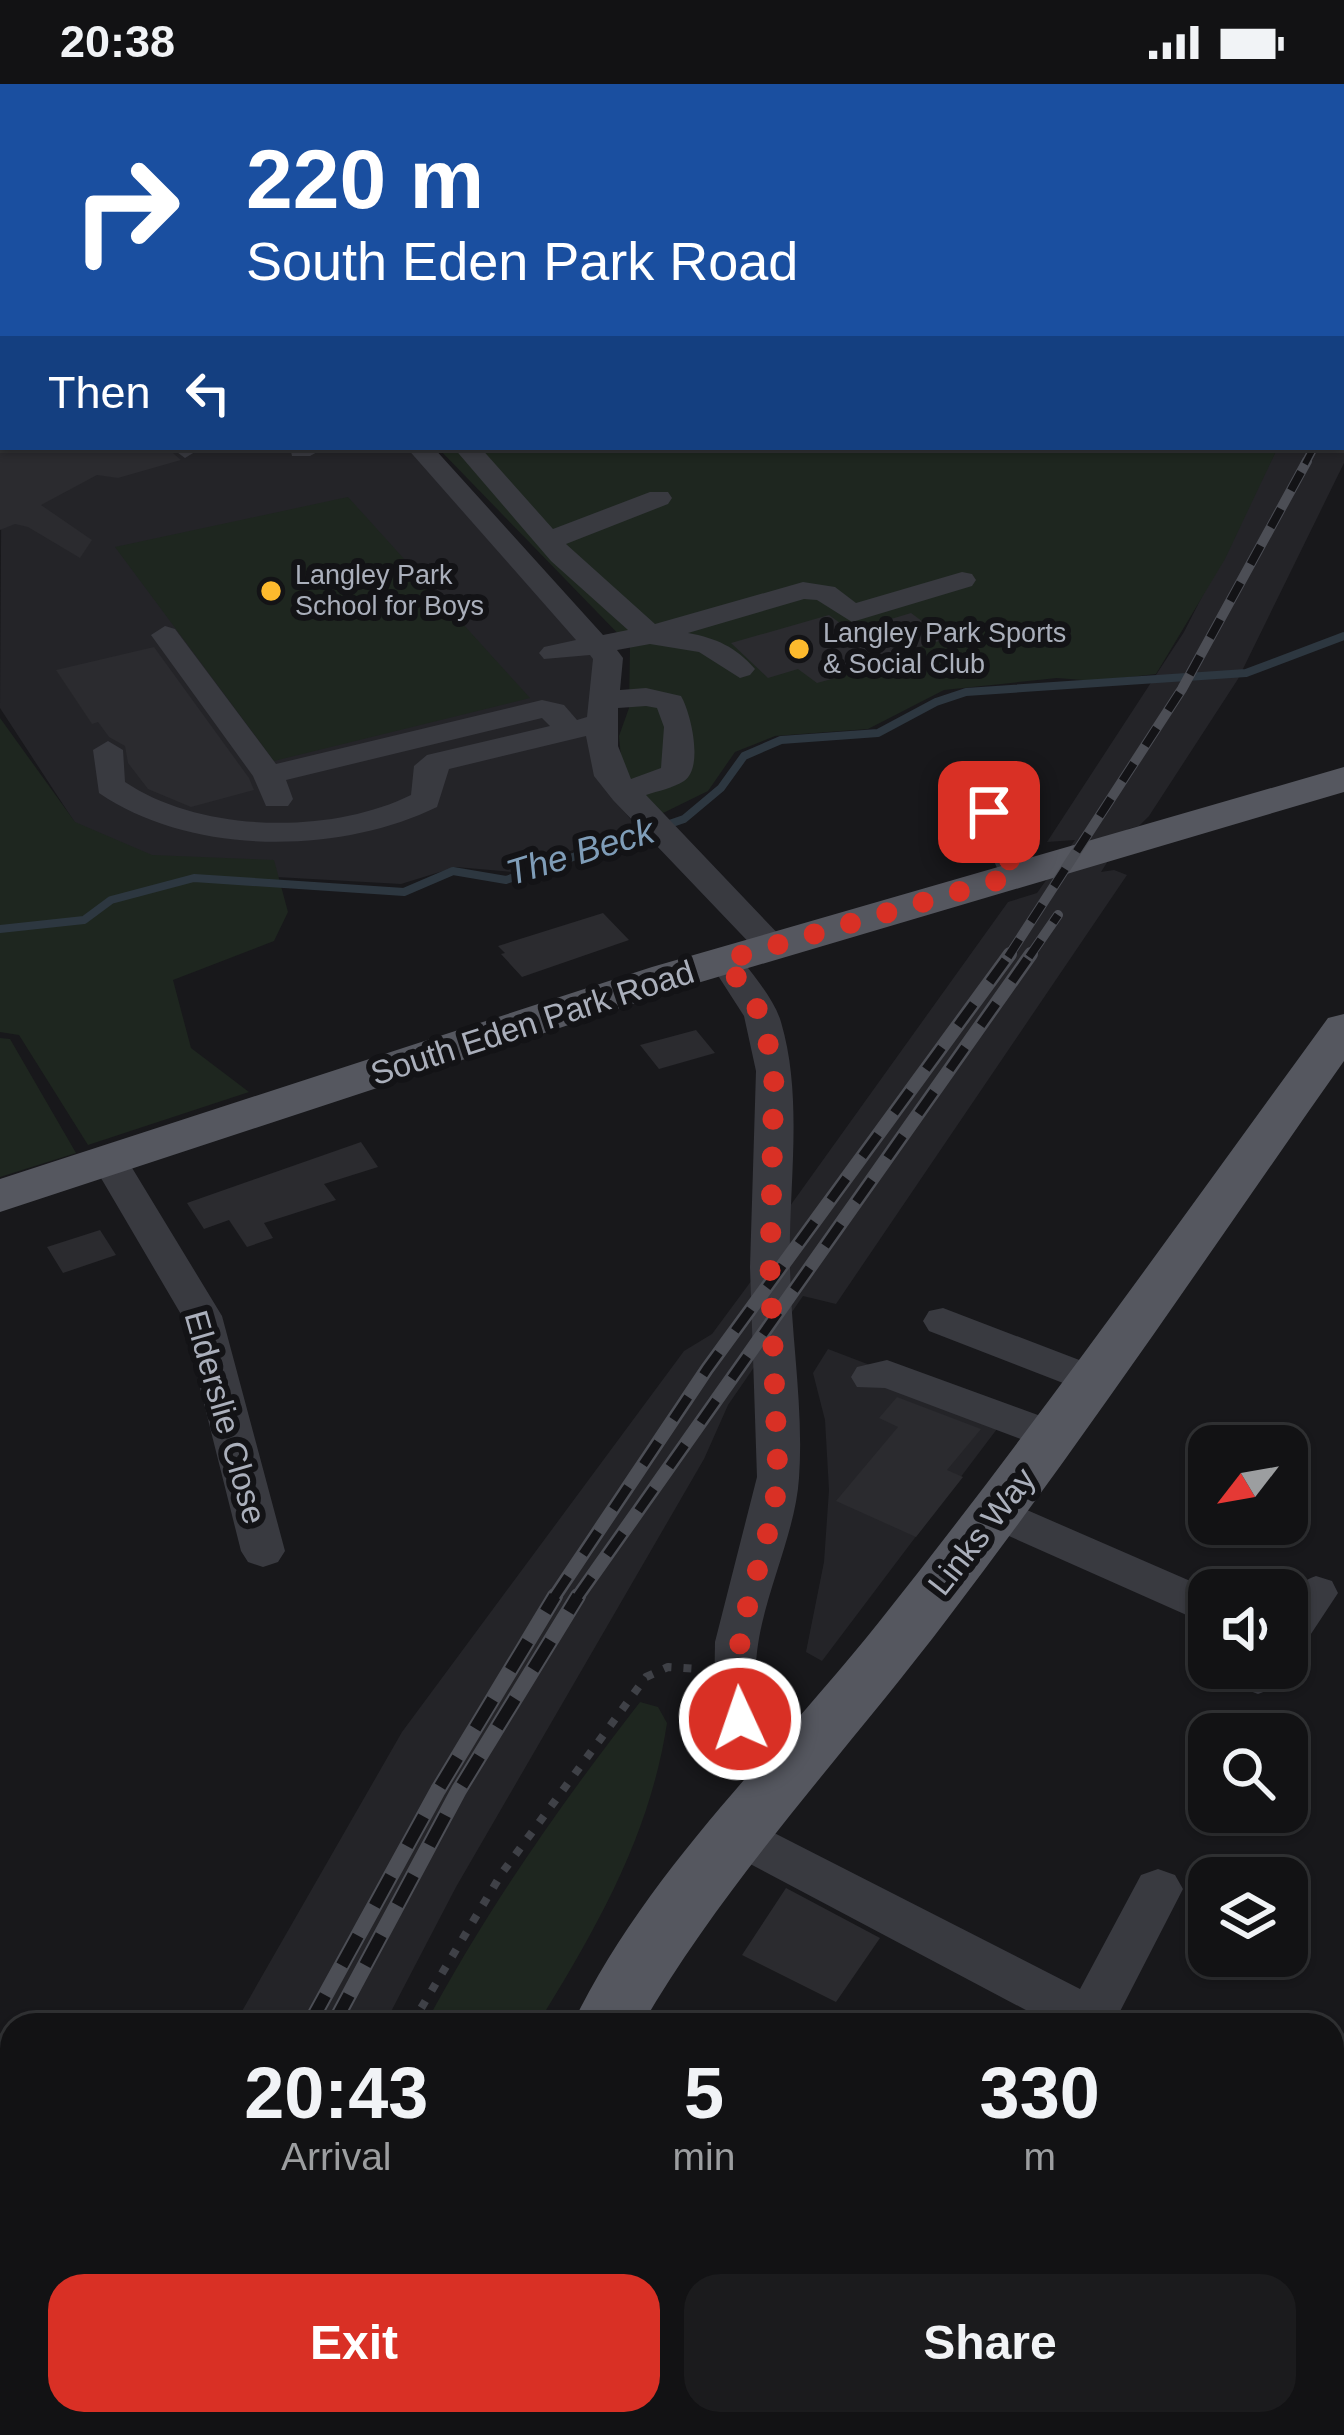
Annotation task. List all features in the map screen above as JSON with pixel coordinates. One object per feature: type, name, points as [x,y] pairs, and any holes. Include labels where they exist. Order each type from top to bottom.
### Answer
[{"type":"main road","name":"South Eden Park Road","points":[[0,1196],[725,960],[1344,779]]},
{"type":"main road","name":"Links Way","points":[[613,2013],[657,1940],[735,1833],[854,1697],[997,1513],[1344,1028]]},
{"type":"street","points":[[422,450],[608,658],[593,718],[610,776],[772,946]]},
{"type":"street","points":[[469,450],[548,541],[650,634],[708,645],[740,670]]},
{"type":"street","points":[[548,541],[659,498]]},
{"type":"street","points":[[554,653],[650,634],[803,590],[825,592],[852,613],[962,580]]},
{"type":"street","points":[[165,635],[268,775],[282,828]]},
{"type":"street","points":[[108,750],[110,786],[156,815],[328,831],[391,818],[426,800],[429,771],[438,762],[593,718],[646,697],[670,702],[679,728],[676,773],[633,802]]},
{"type":"street","points":[[268,775],[531,710],[593,718]]},
{"type":"street","points":[[989,812],[1016,875]]},
{"type":"street","points":[[725,960],[762,1016],[774,1071],[770,1268],[778,1430],[774,1511],[740,1637],[737,1701],[746,1735],[765,1757],[789,1772]]},
{"type":"street","name":"Elderslie Close","points":[[110,1161],[202,1316],[263,1552]]},
{"type":"street","points":[[943,1321],[1094,1381]]},
{"type":"street","points":[[871,1376],[886,1374],[1053,1436]]},
{"type":"street","points":[[997,1513],[1188,1599]]},
{"type":"street","points":[[1308,1605],[1316,1594]]},
{"type":"street","points":[[735,1833],[1072,2013]]},
{"type":"street","points":[[1094,2013],[1159,1889]]},
{"type":"path","points":[[418,2013],[502,1873],[646,1677],[668,1667],[736,1671]]},
{"type":"shaded area","name":"Langley Park School for Boys","points":[[2,450],[420,450],[598,658],[598,780],[637,827],[512,872],[456,867],[401,884],[187,872],[119,890],[0,708]]},
{"type":"shaded area","points":[[440,450],[1277,450],[1225,559],[1156,674],[944,690],[868,729],[775,736],[735,752],[708,791],[659,815],[622,768],[619,736],[629,708],[630,646]]},
{"type":"shaded area","points":[[1276,450],[1344,450],[1344,463],[1238,679],[1149,816],[1128,829],[1101,872],[1127,875],[836,1304],[803,1296],[728,1405],[704,1459],[456,1887],[390,2013],[241,2013],[402,1732],[684,1351],[712,1334],[786,1234],[790,1206],[1008,902],[1037,893],[1075,840],[1047,842],[1184,632]]},
{"type":"shaded area","points":[[348,497],[530,698],[274,761],[115,547]]},
{"type":"shaded area","points":[[0,718],[75,822],[152,855],[274,860],[288,912],[274,941],[173,980],[191,1048],[249,1092],[88,1145],[19,1035],[0,1032]]},
{"type":"shaded area","points":[[0,1038],[10,1039],[76,1153],[0,1177]]},
{"type":"shaded area","points":[[828,1349],[1006,1417],[822,1661],[806,1652],[824,1562],[829,1490],[825,1420],[813,1373]]},
{"type":"shaded area","points":[[640,1702],[658,1707],[667,1723],[634,1843],[600,1917],[544,2013],[432,2013],[474,1940],[581,1780]]},
{"type":"building","points":[[0,450],[169,450],[181,460],[118,478],[97,475],[41,505],[92,540],[80,558],[28,527],[15,524],[0,530]]},
{"type":"building","name":"Langley Park Sports & Social Club","points":[[911,613],[946,639],[844,669],[850,674],[817,683],[798,669],[768,678],[731,643],[829,615],[851,631]]},
{"type":"building","points":[[154,647],[254,790],[191,807],[148,789],[128,763],[125,746],[109,737],[98,722],[92,724],[56,670]]},
{"type":"building","points":[[603,913],[629,940],[522,977],[498,946]]},
{"type":"building","points":[[696,1030],[715,1053],[659,1069],[640,1045]]},
{"type":"building","points":[[361,1142],[378,1167],[324,1184],[336,1200],[264,1223],[273,1238],[247,1247],[229,1220],[204,1229],[187,1203]]},
{"type":"building","points":[[100,1230],[116,1255],[63,1273],[47,1247]]},
{"type":"building","points":[[897,1397],[981,1429],[947,1470],[963,1477],[916,1537],[836,1501],[898,1427],[879,1418]]},
{"type":"building","points":[[786,1888],[880,1938],[836,2002],[742,1955]]},
{"type":"waterway","name":"The Beck","points":[[0,929],[84,920],[111,900],[194,878],[404,892],[453,871],[506,880],[684,819],[721,788],[744,756],[781,740],[878,733],[936,702],[966,692],[1246,673],[1344,636]]},
{"type":"railway","points":[[1305,464],[1312,450]]},
{"type":"railway","points":[[1010,955],[1182,689],[1307,461]]},
{"type":"railway","points":[[1029,957],[1058,915]]},
{"type":"railway","points":[[577,1597],[1031,954]]},
{"type":"railway","points":[[555,1596],[707,1369],[1010,955]]},
{"type":"railway","points":[[316,2013],[438,1790],[555,1596]]},
{"type":"railway","points":[[339,2013],[459,1790],[577,1597]]},
{"type":"place","name":"Langley Park School for Boys","points":[[271,591]]},
{"type":"place","name":"Langley Park Sports & Social Club","points":[[799,649]]},
{"type":"route","points":[[740,1719],[736,1671],[740,1637],[774,1511],[778,1477],[770,1268],[774,1071],[754,997],[725,960],[1016,875],[989,812]]}]
